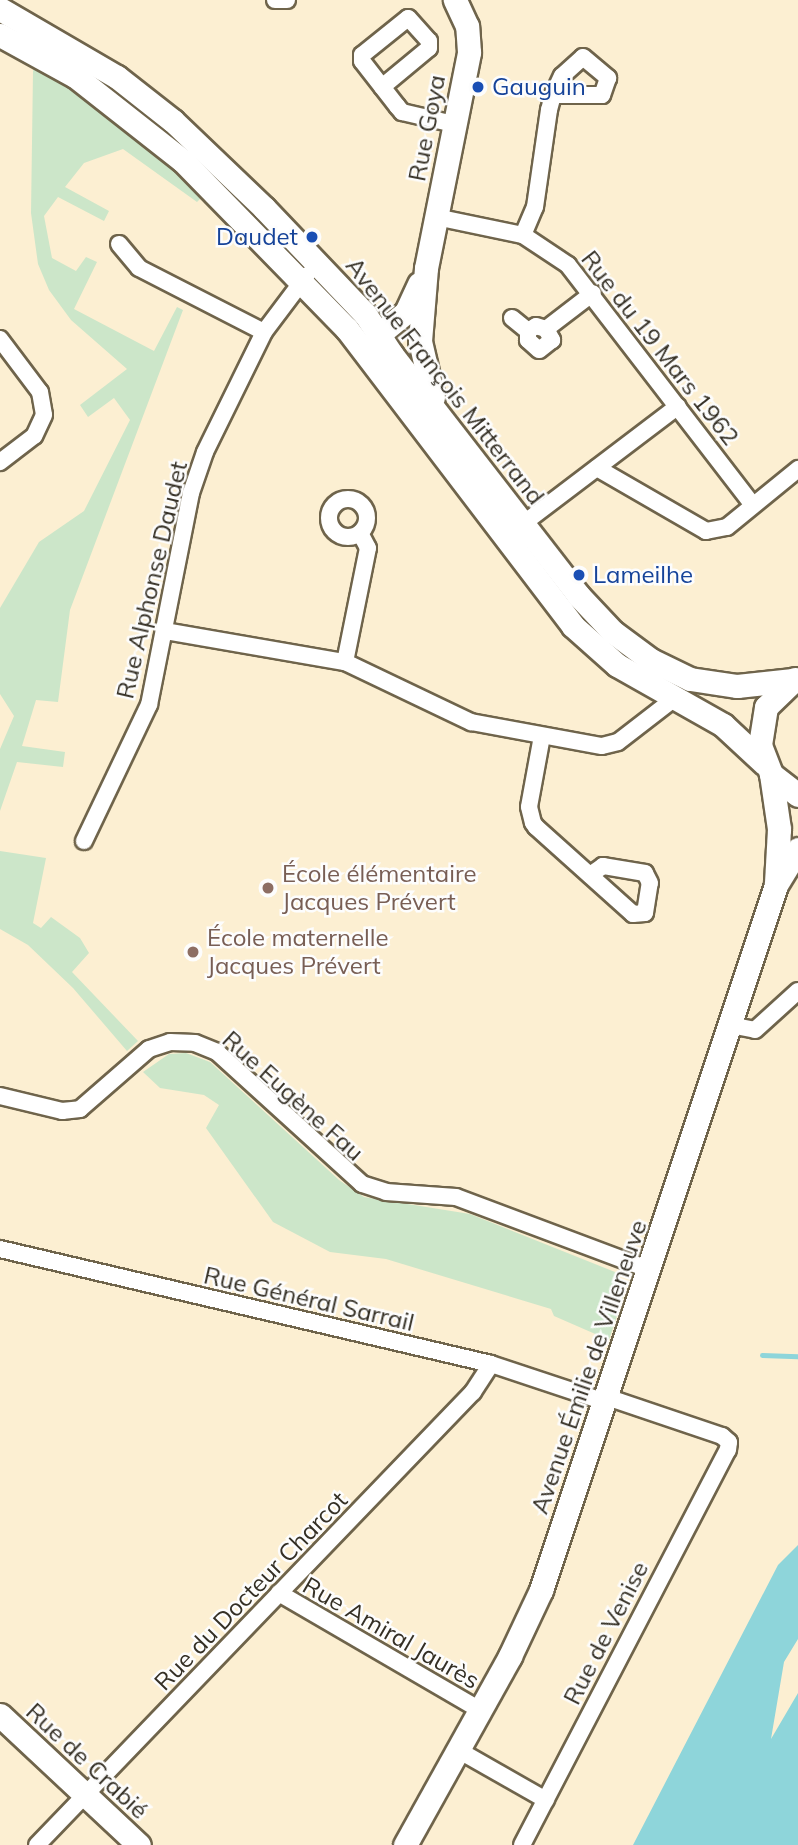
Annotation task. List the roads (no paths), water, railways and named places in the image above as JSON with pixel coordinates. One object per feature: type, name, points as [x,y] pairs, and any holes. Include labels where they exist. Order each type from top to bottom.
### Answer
[{"type":"street","points":[[275,0],[287,0]]},
{"type":"street","name":"Rue Goya","points":[[443,415],[425,377],[420,341],[426,268],[470,39],[455,0]]},
{"type":"street","name":"Avenue François Mitterrand","points":[[0,9],[88,57],[145,98],[198,144],[318,263],[365,314],[377,322],[379,347],[573,626],[617,666],[723,725],[798,795]]},
{"type":"street","points":[[382,87],[429,48],[429,41],[408,18],[361,58],[382,87],[405,113],[454,124]]},
{"type":"street","name":"Avenue François Mitterrand","points":[[0,35],[75,76],[132,117],[183,161],[302,280],[379,347],[443,415],[593,612],[657,664],[690,679],[718,685],[796,679]]},
{"type":"street","points":[[523,235],[535,206],[553,96]]},
{"type":"street","name":"Rue du 19 Mars 1962","points":[[436,217],[523,235],[568,265],[593,293],[754,505]]},
{"type":"street","points":[[119,244],[139,268],[264,332]]},
{"type":"street","name":"Rue Alphonse Daudet","points":[[84,841],[136,738],[149,705],[194,482],[226,401],[264,332],[302,280],[318,263]]},
{"type":"street","name":"Rue Goya","points":[[379,347],[410,306],[426,268]]},
{"type":"street","points":[[512,318],[528,331],[536,326],[546,329],[593,293]]},
{"type":"street","points":[[0,339],[40,392],[44,415],[34,436],[0,462]]},
{"type":"street","points":[[379,347],[420,341]]},
{"type":"street","points":[[524,523],[678,406]]},
{"type":"street","points":[[597,468],[706,531],[727,527],[798,469]]},
{"type":"street","points":[[345,662],[368,548],[360,533]]},
{"type":"street","points":[[165,631],[345,662],[471,722],[542,736],[610,745],[675,698]]},
{"type":"street","name":"Avenue Émilie de Villeneuve","points":[[776,886],[779,829],[768,769],[760,745],[763,716],[778,691],[796,679]]},
{"type":"street","points":[[542,736],[530,818],[590,875]]},
{"type":"street","name":"Avenue Émilie de Villeneuve","points":[[405,1845],[480,1710],[541,1590],[776,886],[798,849]]},
{"type":"street","points":[[730,1025],[755,1030],[798,990]]},
{"type":"street","name":"Rue Eugène Fau","points":[[0,1096],[62,1111],[80,1109],[149,1049],[170,1042],[195,1043],[217,1052],[350,1177],[373,1188],[417,1194],[429,1192],[477,1203],[650,1270]]},
{"type":"street","name":"Rue Général Sarrail","points":[[0,1249],[491,1364],[722,1436],[729,1443]]},
{"type":"street","name":"Rue du Docteur Charcot","points":[[37,1845],[482,1383],[491,1364]]},
{"type":"street","name":"Rue de Venise","points":[[522,1845],[729,1443]]},
{"type":"street","name":"Rue Amiral Jaurès","points":[[279,1594],[480,1710]]},
{"type":"street","name":"Rue de Crabié","points":[[0,1716],[139,1845]]},
{"type":"street","points":[[458,1750],[546,1800]]},
{"type":"water","points":[[798,1545],[798,1639],[784,1662],[771,1739],[798,1693],[798,1845],[633,1845],[778,1565]]},
{"type":"waterway","points":[[762,1355],[798,1356]]},
{"type":"place","name":"Gauguin","points":[[478,87]]},
{"type":"place","name":"Daudet","points":[[312,237]]},
{"type":"place","name":"Lameilhe","points":[[579,575]]},
{"type":"place","name":"École élémentaire Jacques Prévert","points":[[268,888]]},
{"type":"place","name":"École maternelle Jacques Prévert","points":[[193,952]]}]
